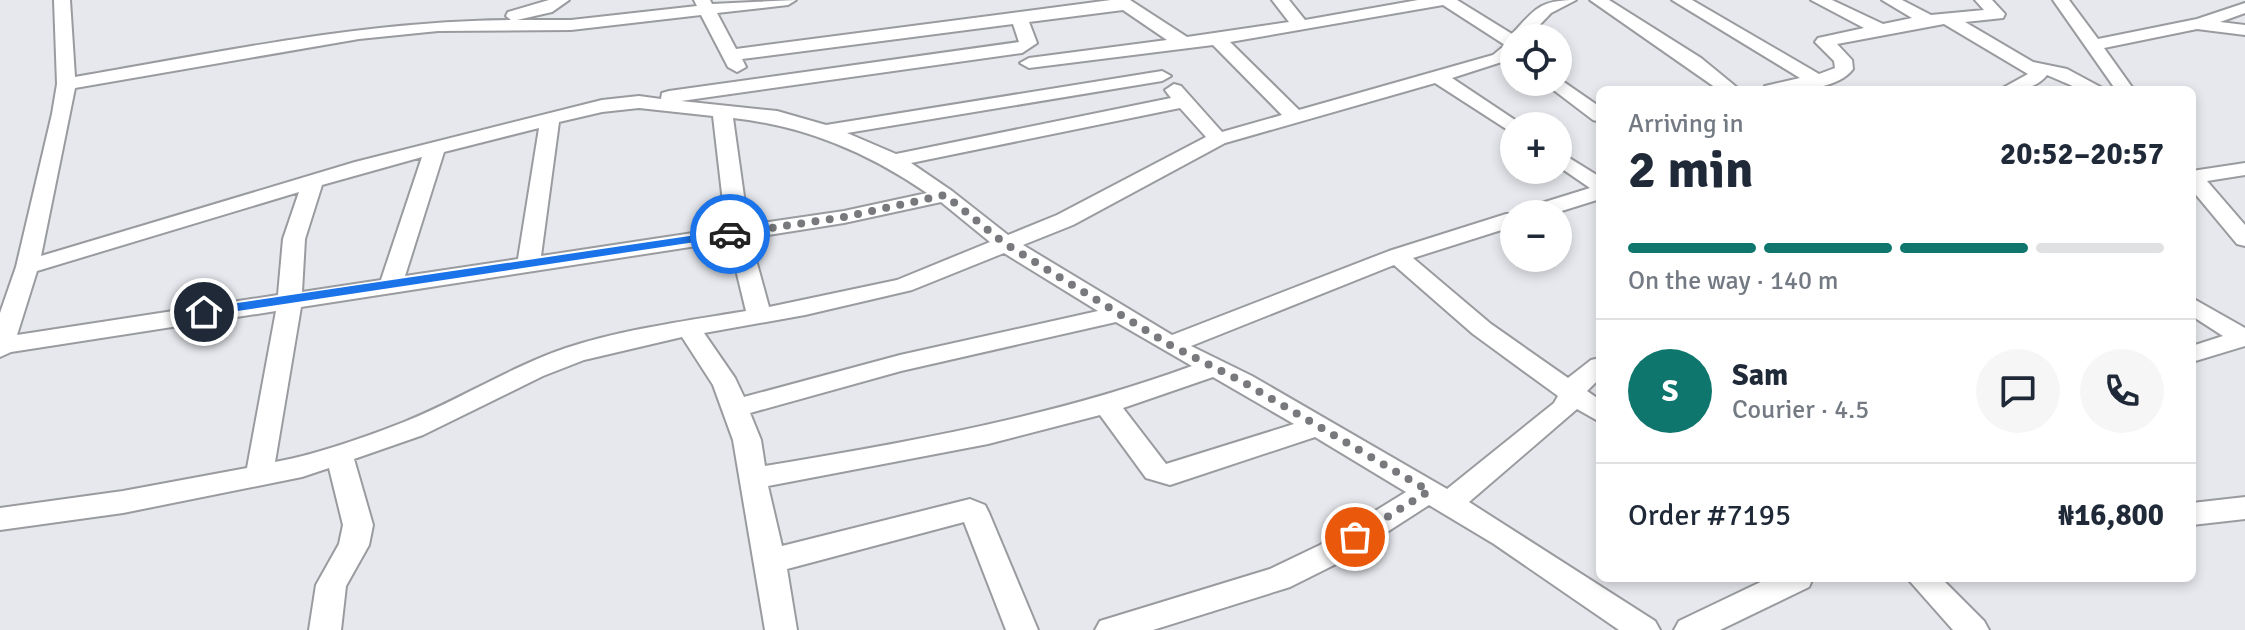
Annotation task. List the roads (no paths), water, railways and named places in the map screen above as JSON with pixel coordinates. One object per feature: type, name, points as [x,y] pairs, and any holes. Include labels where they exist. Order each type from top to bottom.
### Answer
[{"type":"street","points":[[62,0],[66,84],[62,114],[27,267],[1,347],[290,299],[844,217],[945,195]]},
{"type":"street","points":[[475,25],[527,14],[561,0]]},
{"type":"street","points":[[66,84],[359,34],[475,25],[571,25],[704,4],[788,0]]},
{"type":"street","points":[[1280,0],[1301,26]]},
{"type":"street","points":[[27,267],[313,181],[602,106],[745,84],[1025,55],[1143,50],[1446,0],[1500,37]]},
{"type":"street","points":[[1533,24],[1545,9],[1568,0]]},
{"type":"street","points":[[1598,0],[1695,62],[1726,86]]},
{"type":"street","points":[[1680,0],[1816,80]]},
{"type":"street","points":[[1819,0],[1881,30]]},
{"type":"street","points":[[1890,0],[1928,20]]},
{"type":"street","points":[[1790,86],[1839,75],[1844,69],[1843,60],[1824,42],[1928,20],[1997,14],[1983,0]]},
{"type":"street","points":[[2061,0],[2122,86]]},
{"type":"street","points":[[731,55],[859,37],[1020,21],[1123,3],[1185,44]]},
{"type":"street","points":[[704,4],[745,84]]},
{"type":"street","points":[[2094,45],[2197,24],[2245,8]]},
{"type":"street","points":[[1948,19],[2033,67],[2061,73],[2089,86]]},
{"type":"street","points":[[1020,21],[1028,43],[1025,55],[1042,95]]},
{"type":"street","points":[[2197,24],[2245,30]]},
{"type":"street","points":[[1217,39],[1295,117]]},
{"type":"street","points":[[1143,50],[1218,139]]},
{"type":"street","points":[[0,519],[123,502],[259,476],[339,456],[414,428],[534,370],[575,354],[635,338],[760,317],[904,285],[1065,220],[1218,139],[1437,76],[1500,52]]},
{"type":"street","points":[[2017,86],[2038,76],[2033,67]]},
{"type":"street","points":[[825,131],[1162,76]]},
{"type":"street","points":[[1437,76],[1500,119]]},
{"type":"street","points":[[1572,96],[1596,113]]},
{"type":"street","points":[[894,161],[1185,101]]},
{"type":"street","points":[[639,102],[777,117],[825,131],[894,161],[945,195],[1004,243],[1170,345],[1215,367],[1504,536],[1644,630]]},
{"type":"street","points":[[722,111],[738,233],[760,317]]},
{"type":"street","points":[[528,265],[550,119]]},
{"type":"street","points":[[391,285],[435,148]]},
{"type":"street","points":[[1572,168],[1596,188]]},
{"type":"street","points":[[2196,176],[2245,169]]},
{"type":"street","points":[[259,476],[290,299],[294,239],[313,181]]},
{"type":"street","points":[[2196,182],[2245,239]]},
{"type":"street","points":[[1572,200],[1596,192]]},
{"type":"street","points":[[1170,345],[1397,256],[1500,223]]},
{"type":"street","points":[[1397,256],[1482,329],[1596,410]]},
{"type":"street","points":[[2196,308],[2244,338]]},
{"type":"street","points":[[736,408],[900,363],[1119,314]]},
{"type":"street","points":[[689,329],[726,384],[747,440],[781,630]]},
{"type":"street","points":[[2196,353],[2244,338]]},
{"type":"street","points":[[754,478],[910,451],[1107,405],[1215,367]]},
{"type":"street","points":[[1111,630],[1279,578],[1439,497],[1564,409],[1580,379],[1596,369]]},
{"type":"street","points":[[1107,405],[1156,471],[1170,475],[1318,426]]},
{"type":"street","points":[[325,630],[331,585],[354,545],[358,525],[339,456]]},
{"type":"street","points":[[2196,514],[2245,508]]},
{"type":"street","points":[[771,561],[970,510],[975,513],[1022,630]]},
{"type":"street","points":[[1690,630],[1790,582]]},
{"type":"street","points":[[1926,582],[1973,630]]}]
